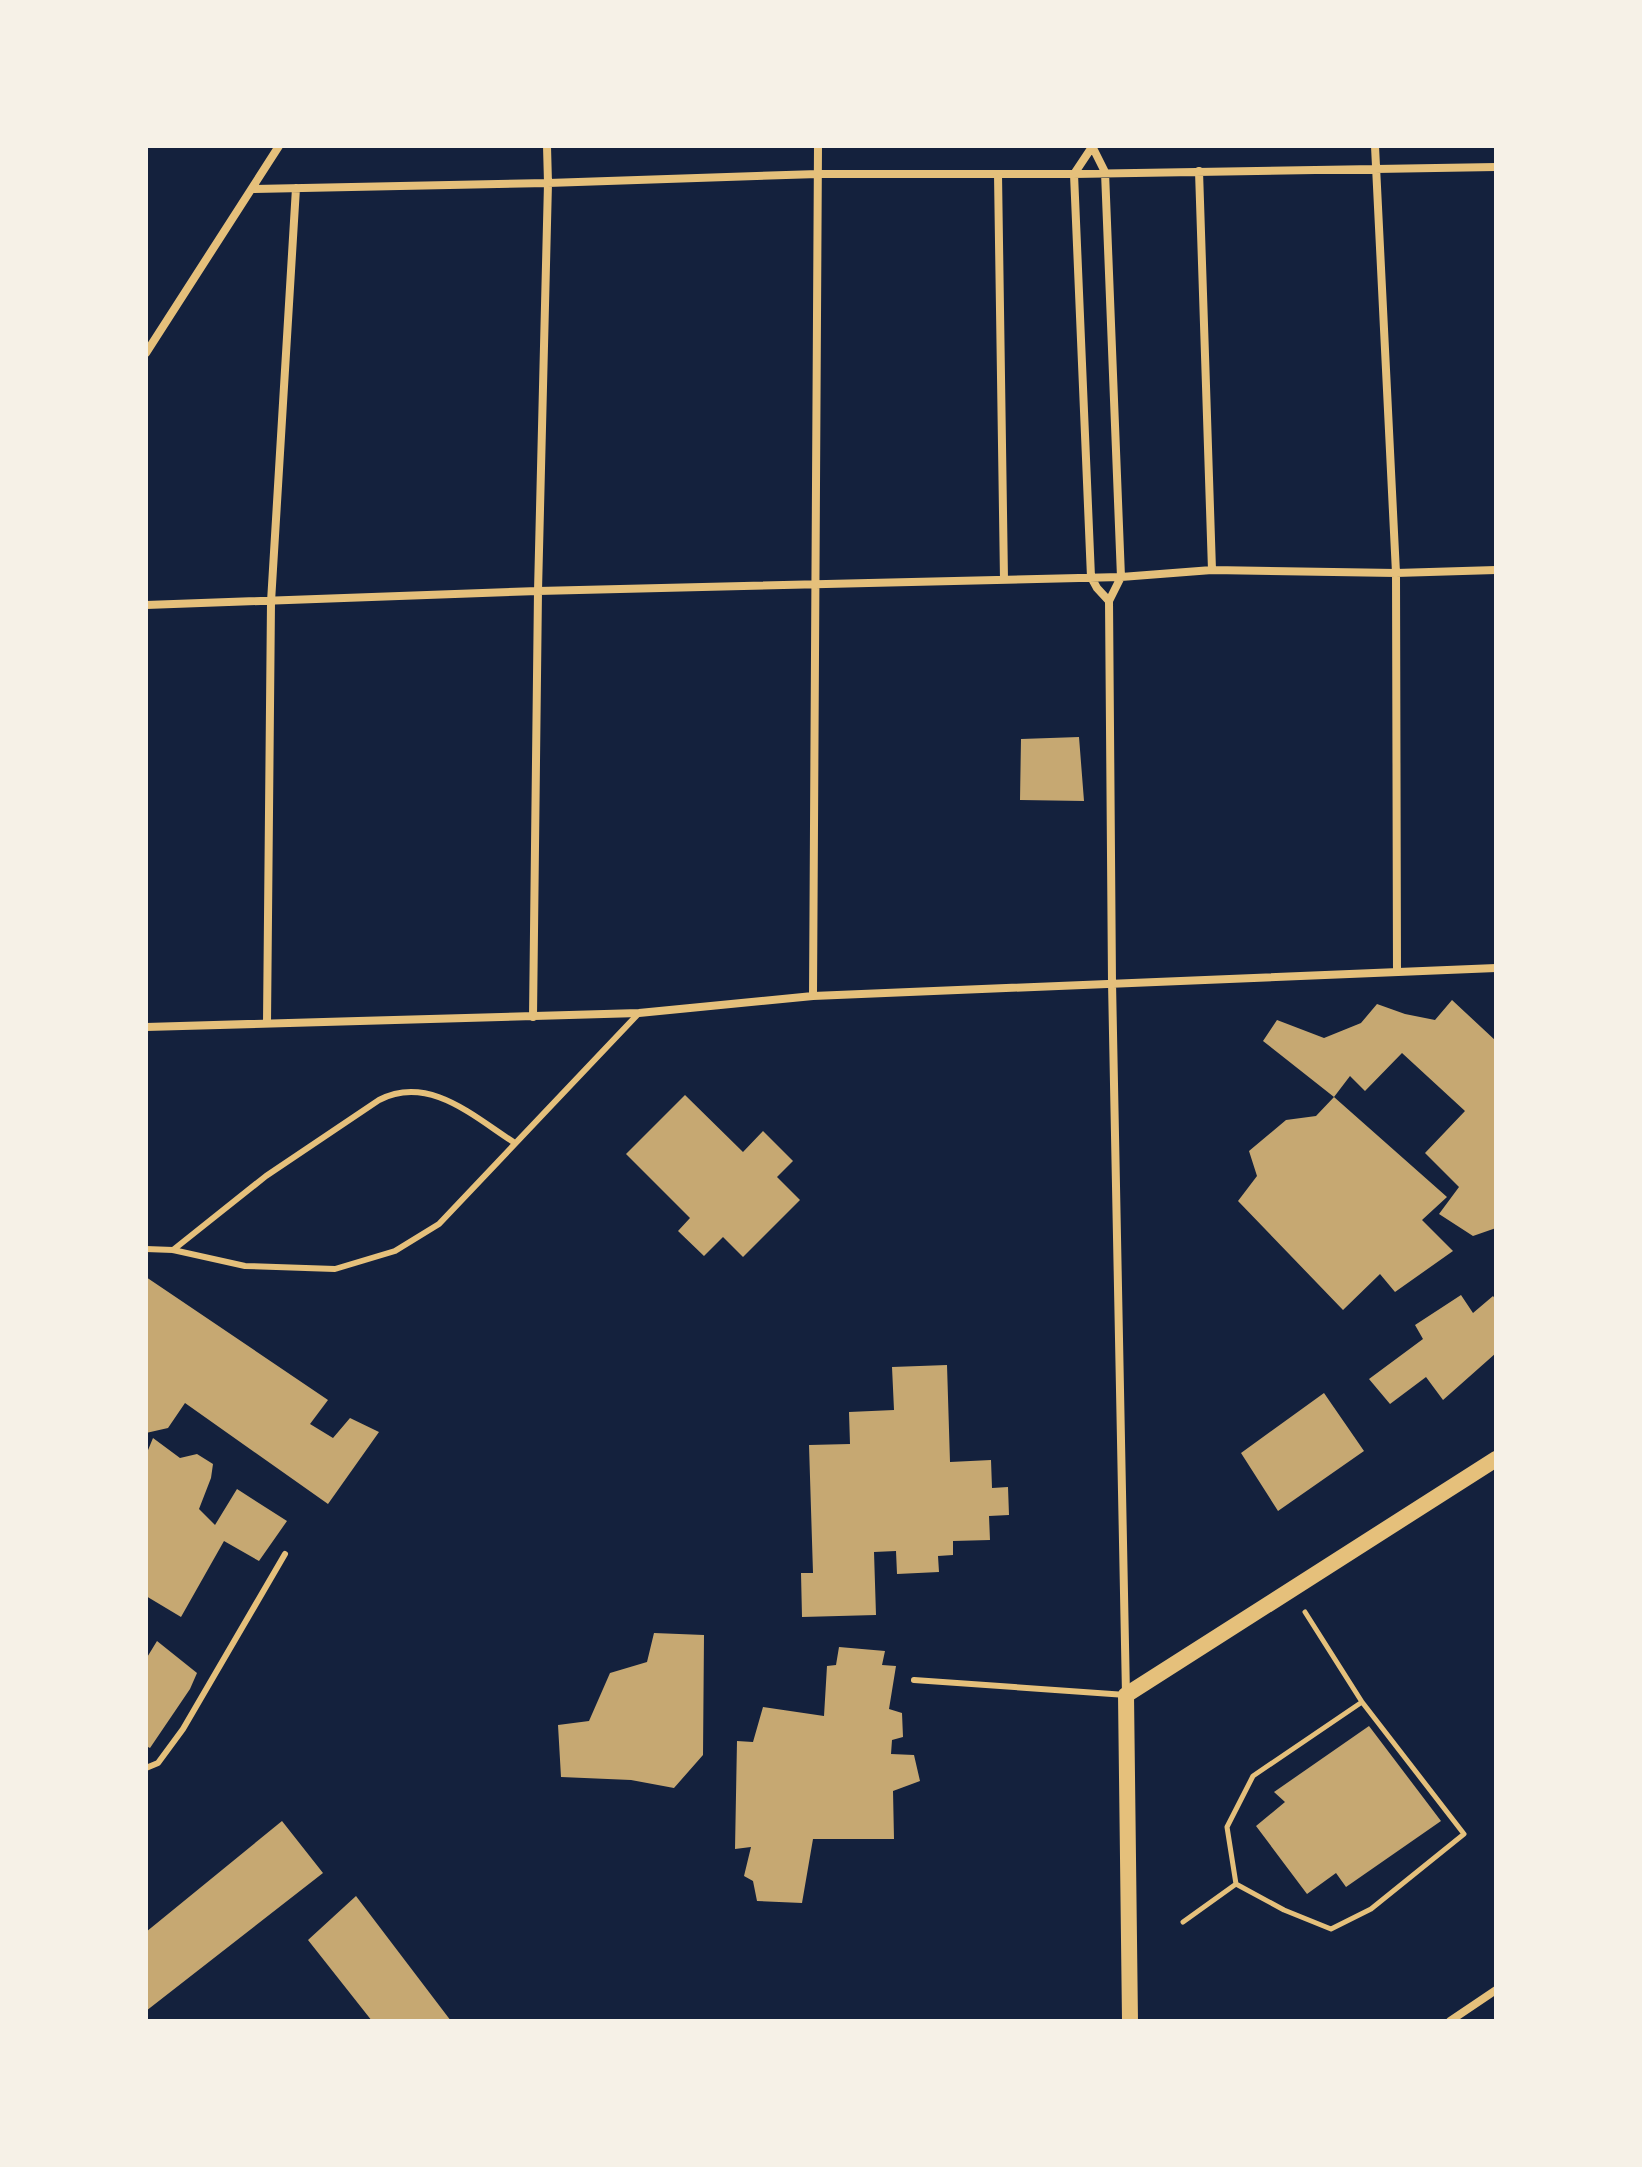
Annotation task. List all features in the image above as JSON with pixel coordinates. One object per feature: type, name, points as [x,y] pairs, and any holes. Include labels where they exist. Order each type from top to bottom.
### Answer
[{"type":"main road","points":[[1130,2021],[1126,1695],[1496,1459]]},
{"type":"street","points":[[146,353],[279,146]]},
{"type":"street","points":[[533,1017],[547,146]]},
{"type":"street","points":[[813,996],[818,146]]},
{"type":"street","points":[[1375,146],[1396,573],[1397,972]]},
{"type":"street","points":[[1109,601],[1091,577],[1074,174],[1092,147],[1105,172],[1121,577],[1109,601],[1112,982],[1126,1695]]},
{"type":"street","points":[[252,189],[818,174],[1074,174],[1496,167]]},
{"type":"street","points":[[1199,171],[1212,570]]},
{"type":"street","points":[[998,174],[1004,580]]},
{"type":"street","points":[[267,1023],[271,602],[296,188]]},
{"type":"street","points":[[146,605],[538,591],[1121,577],[1212,570],[1396,573],[1496,570]]},
{"type":"street","points":[[146,1027],[639,1013],[813,996],[1496,968]]},
{"type":"street","points":[[1450,2021],[1496,1990]]},
{"type":"lane","points":[[146,1249],[173,1250],[245,1266],[335,1269],[395,1251],[439,1224],[639,1013]]},
{"type":"lane","points":[[173,1250],[266,1176],[393,1092],[417,1091],[443,1097],[515,1143]]},
{"type":"lane","points":[[146,1768],[158,1763],[183,1729],[285,1554]]},
{"type":"lane","points":[[914,1680],[1126,1695]]},
{"type":"path","points":[[1236,1884],[1284,1910],[1331,1929],[1371,1909],[1464,1834],[1362,1702],[1291,1590]]},
{"type":"path","points":[[1236,1884],[1227,1827],[1253,1776],[1362,1702]]},
{"type":"path","points":[[1183,1922],[1236,1884]]},
{"type":"building","points":[[1079,737],[1084,801],[1020,800],[1021,739]]},
{"type":"building","points":[[1452,1000],[1496,1041],[1496,1228],[1473,1236],[1439,1214],[1459,1187],[1425,1153],[1465,1111],[1402,1053],[1365,1091],[1350,1076],[1334,1097],[1263,1041],[1277,1020],[1324,1038],[1361,1023],[1377,1004],[1435,1020]]},
{"type":"building","points":[[685,1095],[743,1152],[763,1131],[793,1161],[777,1177],[800,1200],[743,1257],[723,1237],[704,1256],[678,1231],[690,1218],[626,1154]]},
{"type":"building","points":[[1334,1097],[1447,1197],[1422,1220],[1453,1251],[1395,1292],[1380,1274],[1343,1310],[1238,1201],[1257,1176],[1249,1151],[1286,1120],[1316,1116]]},
{"type":"building","points":[[146,1277],[328,1400],[310,1424],[333,1438],[350,1418],[379,1432],[328,1504],[185,1403],[168,1428],[146,1433]]},
{"type":"building","points":[[1461,1295],[1473,1313],[1493,1296],[1496,1300],[1496,1353],[1443,1400],[1426,1377],[1390,1404],[1369,1379],[1423,1339],[1415,1325]]},
{"type":"building","points":[[947,1365],[950,1462],[991,1460],[992,1488],[1008,1487],[1009,1515],[989,1516],[990,1540],[953,1541],[953,1555],[938,1556],[939,1572],[897,1574],[896,1551],[874,1552],[876,1615],[802,1617],[801,1573],[813,1573],[809,1445],[850,1444],[849,1412],[894,1410],[892,1367]]},
{"type":"building","points":[[1324,1393],[1364,1451],[1278,1511],[1241,1453]]},
{"type":"building","points":[[153,1438],[180,1458],[197,1454],[213,1464],[199,1509],[215,1525],[237,1489],[287,1521],[259,1561],[224,1541],[181,1617],[146,1596],[146,1455]]},
{"type":"building","points":[[654,1633],[704,1635],[703,1755],[674,1788],[631,1780],[561,1777],[558,1725],[589,1721],[610,1673],[647,1662]]},
{"type":"building","points":[[157,1641],[197,1673],[190,1689],[150,1748],[146,1746],[146,1659]]},
{"type":"building","points":[[839,1647],[885,1651],[882,1665],[896,1666],[889,1709],[902,1713],[903,1737],[892,1740],[891,1754],[914,1755],[920,1781],[893,1791],[894,1839],[813,1839],[802,1903],[757,1901],[753,1881],[744,1876],[751,1847],[735,1849],[737,1741],[753,1742],[763,1707],[824,1716],[827,1666],[836,1665]]},
{"type":"building","points":[[1369,1726],[1441,1821],[1346,1887],[1336,1873],[1307,1894],[1256,1826],[1285,1802],[1274,1792]]},
{"type":"building","points":[[282,1821],[323,1873],[146,2011],[146,1932]]},
{"type":"building","points":[[356,1896],[451,2021],[372,2021],[308,1940]]}]
